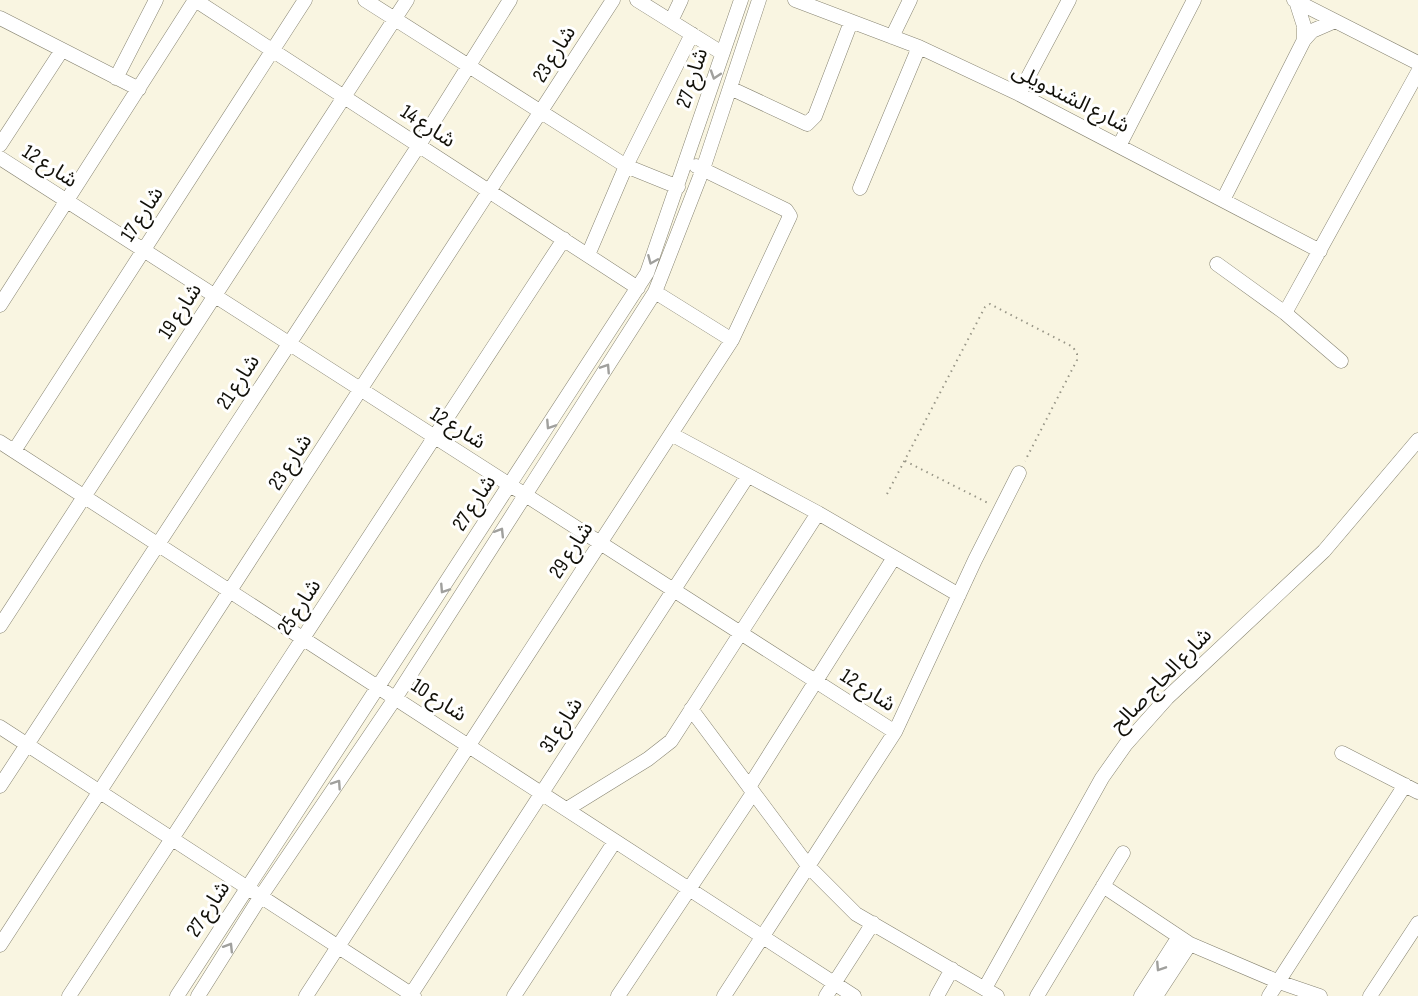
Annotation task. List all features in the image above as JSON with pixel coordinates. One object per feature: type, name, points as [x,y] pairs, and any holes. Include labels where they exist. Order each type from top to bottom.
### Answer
[{"type":"street","points":[[116,78],[156,0]]},
{"type":"street","points":[[0,305],[195,0]]},
{"type":"street","name":"شارع 14","points":[[195,0],[638,288]]},
{"type":"street","name":"شارع 17","points":[[14,451],[305,0]]},
{"type":"street","points":[[365,0],[626,166],[678,187]]},
{"type":"street","name":"شارع 19","points":[[0,626],[407,0]]},
{"type":"street","name":"شارع 21","points":[[0,786],[510,0]]},
{"type":"street","name":"شارع 23","points":[[0,945],[542,113],[613,0]]},
{"type":"street","points":[[637,0],[722,53]]},
{"type":"street","points":[[671,21],[681,0]]},
{"type":"street","name":"شارع 27","points":[[177,996],[638,288],[657,249],[741,0]]},
{"type":"street","name":"شارع 27","points":[[198,996],[261,896],[396,697],[655,292],[703,169],[759,0]]},
{"type":"street","name":"شارع الشندويلى","points":[[795,0],[919,47],[1019,94],[1320,251]]},
{"type":"street","points":[[892,37],[910,0]]},
{"type":"street","points":[[1019,94],[1069,0]]},
{"type":"street","points":[[1119,146],[1194,0]]},
{"type":"street","points":[[1295,0],[1418,63]]},
{"type":"street","points":[[1295,0],[1304,26],[1304,40]]},
{"type":"street","points":[[0,18],[139,89]]},
{"type":"street","points":[[1223,200],[1304,40],[1318,27],[1335,21]]},
{"type":"street","points":[[730,88],[807,124],[815,116],[851,22]]},
{"type":"street","points":[[588,255],[626,166],[692,34]]},
{"type":"street","points":[[860,188],[919,47]]},
{"type":"street","points":[[0,145],[62,50]]},
{"type":"street","points":[[1285,313],[1418,72]]},
{"type":"street","name":"شارع 12","points":[[0,158],[895,732]]},
{"type":"street","name":"شارع 29","points":[[306,996],[732,340],[790,216],[786,210],[686,161]]},
{"type":"street","name":"شارع 25","points":[[69,996],[564,239]]},
{"type":"street","points":[[1217,264],[1285,313],[1341,361]]},
{"type":"street","points":[[655,292],[732,340]]},
{"type":"street","points":[[671,434],[747,477],[818,513],[959,595]]},
{"type":"street","name":"شارع الحاج صالح","points":[[992,992],[1102,778],[1126,744],[1167,698],[1324,551],[1418,440]]},
{"type":"street","name":"شارع 10","points":[[0,442],[854,996]]},
{"type":"street","points":[[723,996],[895,732],[975,560],[1019,473]]},
{"type":"street","name":"شارع 31","points":[[412,995],[747,477]]},
{"type":"street","points":[[567,808],[657,754],[671,741],[818,513]]},
{"type":"street","points":[[618,996],[751,790],[893,558]]},
{"type":"street","points":[[691,709],[809,867],[856,914],[992,992]]},
{"type":"street","points":[[0,727],[412,995]]},
{"type":"street","points":[[1342,753],[1418,792]]},
{"type":"street","points":[[1269,996],[1405,785]]},
{"type":"street","points":[[514,996],[615,840]]},
{"type":"street","points":[[1037,996],[1123,853]]},
{"type":"street","points":[[1103,886],[1184,941],[1278,982],[1320,996]]},
{"type":"street","points":[[826,996],[873,923]]},
{"type":"street","points":[[1370,996],[1418,923]]},
{"type":"street","points":[[1141,996],[1184,941]]},
{"type":"street","points":[[1156,996],[1184,941]]},
{"type":"street","points":[[938,996],[952,969]]},
{"type":"path","points":[[887,494],[985,308],[993,304],[1073,347],[1077,354],[1077,360],[1019,473]]},
{"type":"path","points":[[905,461],[1001,510]]}]
